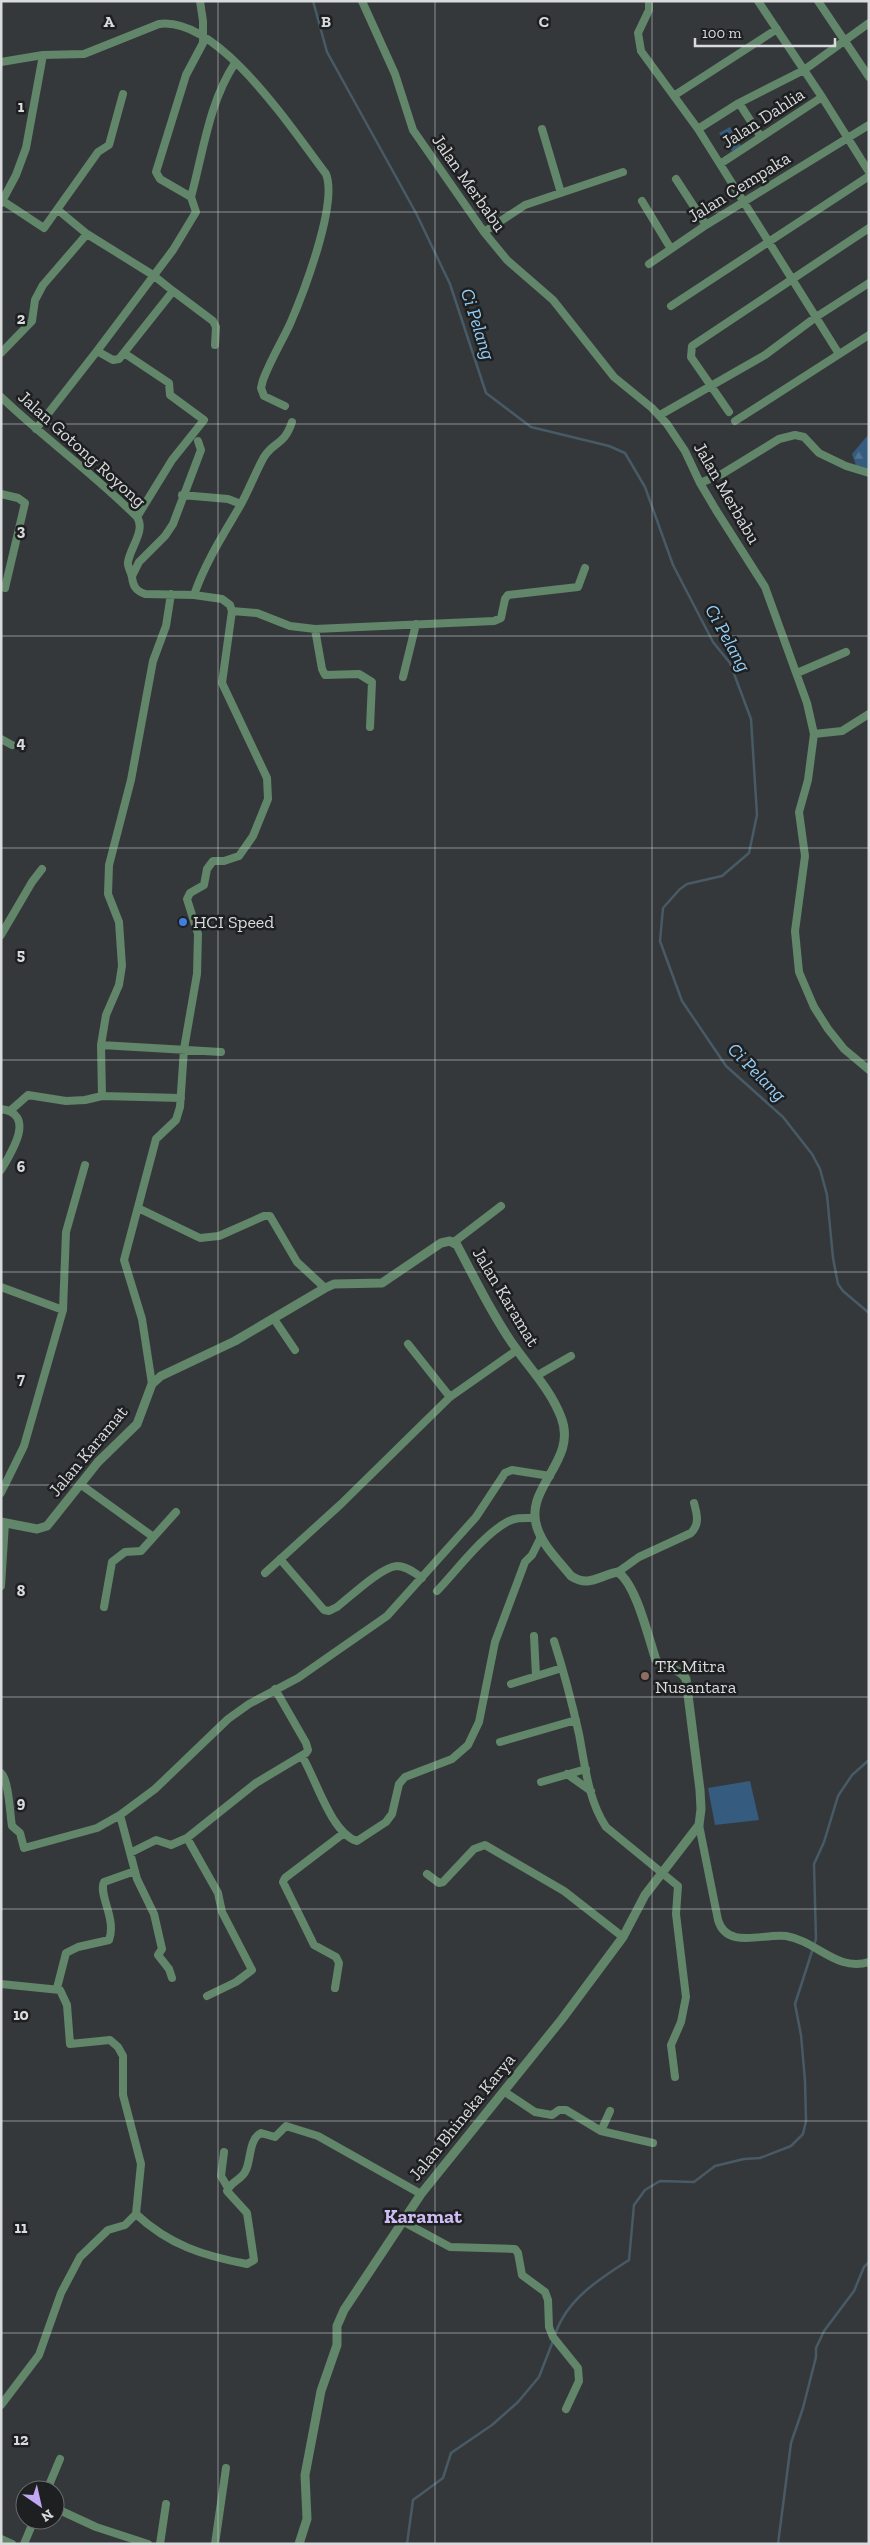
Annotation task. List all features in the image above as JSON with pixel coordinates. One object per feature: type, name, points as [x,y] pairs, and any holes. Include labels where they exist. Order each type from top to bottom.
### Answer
[{"type":"street","points":[[36,429],[154,275],[194,218],[196,208],[191,197],[160,179],[156,172],[186,75],[198,55],[203,40],[200,1]]},
{"type":"street","name":"Jalan Merbabu","points":[[364,1],[365,12],[399,85],[408,122],[484,232],[507,260],[553,300],[614,376],[660,415],[685,451],[700,483],[765,587],[797,673],[814,734],[808,780],[799,812],[805,856],[795,931],[799,972],[814,1007],[828,1029],[844,1049],[869,1070]]},
{"type":"street","points":[[649,1],[645,19],[638,33],[640,51],[675,95],[698,129],[840,354]]},
{"type":"street","points":[[671,306],[869,174],[822,97],[758,1]]},
{"type":"street","points":[[818,1],[868,75]]},
{"type":"street","points":[[1,62],[43,55],[84,54],[159,24],[168,23],[187,28],[203,40],[218,46],[264,93],[328,181],[328,208],[303,292],[261,388],[264,396],[285,406]]},
{"type":"street","points":[[698,129],[739,103],[804,70],[869,23]]},
{"type":"street","points":[[675,95],[777,29]]},
{"type":"street","points":[[43,55],[26,148],[2,202],[44,228],[98,152],[110,145],[123,94]]},
{"type":"street","points":[[191,197],[215,104],[224,81],[235,63]]},
{"type":"street","name":"Jalan Dahlia","points":[[720,164],[822,97]]},
{"type":"street","points":[[739,103],[761,137]]},
{"type":"street","name":"Jalan Cempaka","points":[[649,264],[706,225],[869,125]]},
{"type":"street","points":[[542,129],[561,193]]},
{"type":"street","points":[[484,232],[526,205],[623,172]]},
{"type":"street","points":[[676,179],[706,225]]},
{"type":"street","points":[[642,201],[671,249]]},
{"type":"street","points":[[58,210],[86,234],[154,275],[213,322],[216,327],[215,345]]},
{"type":"street","points":[[729,412],[691,358],[692,346],[869,228]]},
{"type":"street","points":[[1,353],[32,321],[35,300],[43,285],[86,234]]},
{"type":"street","points":[[660,415],[765,355],[816,317],[869,283]]},
{"type":"street","points":[[97,351],[117,360],[173,291]]},
{"type":"street","points":[[735,421],[869,335]]},
{"type":"street","points":[[124,353],[169,383],[170,395],[204,420],[172,460],[138,517]]},
{"type":"street","name":"Jalan Gotong Royong","points":[[1,397],[36,429],[113,493],[138,517],[141,522],[140,529],[127,563],[132,576]]},
{"type":"street","points":[[194,595],[216,547],[266,455],[285,439],[292,422]]},
{"type":"street","points":[[700,483],[722,474],[779,439],[795,435],[804,437],[819,453],[846,466],[869,474]]},
{"type":"street","points":[[152,1384],[142,1319],[124,1260],[156,1139],[176,1120],[181,1098],[184,1049],[197,974],[197,928],[187,904],[188,895],[204,885],[208,868],[213,861],[231,859],[239,856],[244,851],[253,836],[268,799],[267,778],[222,682],[232,611],[230,605],[222,599],[194,595],[145,594],[138,592],[133,583],[132,576],[142,557],[166,536],[177,515],[182,495],[201,450],[198,441]]},
{"type":"street","points":[[1,494],[18,498],[25,503],[5,588]]},
{"type":"street","points":[[182,495],[228,499],[241,504]]},
{"type":"street","points":[[232,611],[257,612],[290,626],[315,629],[497,621],[501,618],[505,599],[508,595],[578,587],[585,568]]},
{"type":"street","points":[[102,1096],[101,1045],[106,1015],[122,976],[119,922],[108,894],[109,865],[118,823],[132,780],[142,712],[153,661],[168,617],[171,594]]},
{"type":"street","points":[[404,677],[416,624]]},
{"type":"street","points":[[315,629],[322,669],[325,675],[359,674],[372,682],[370,727]]},
{"type":"street","points":[[797,673],[846,652]]},
{"type":"street","points":[[814,734],[842,731],[869,714]]},
{"type":"street","points":[[1,739],[12,745]]},
{"type":"street","points":[[1,935],[32,882],[42,869]]},
{"type":"street","points":[[101,1045],[220,1052]]},
{"type":"street","points":[[1,1109],[11,1110],[28,1094],[66,1101],[85,1100],[102,1096],[181,1098]]},
{"type":"street","points":[[1,1170],[18,1140],[18,1122],[11,1110]]},
{"type":"street","points":[[1,1494],[24,1446],[63,1310],[66,1232],[85,1164]]},
{"type":"street","points":[[454,1242],[502,1206]]},
{"type":"street","points":[[138,1208],[200,1238],[220,1236],[264,1216],[270,1216],[297,1262],[325,1288]]},
{"type":"street","name":"Jalan Karamat","points":[[3,1523],[37,1529],[46,1526],[80,1484],[137,1424],[152,1384],[166,1373],[235,1341],[334,1284],[382,1284],[445,1241],[454,1242],[517,1350],[538,1375],[561,1417],[564,1444],[561,1455],[536,1499],[534,1518]]},
{"type":"street","points":[[1,1287],[63,1310]]},
{"type":"street","points":[[274,1319],[295,1350]]},
{"type":"street","points":[[408,1344],[450,1397]]},
{"type":"street","points":[[265,1573],[341,1504],[450,1397],[517,1350]]},
{"type":"street","points":[[538,1375],[571,1356]]},
{"type":"street","points":[[1,1773],[5,1778],[12,1826],[20,1833],[24,1848],[97,1828],[120,1815],[173,1773],[228,1719],[298,1678],[362,1636],[387,1616],[476,1517],[505,1473],[512,1470],[550,1476]]},
{"type":"street","points":[[80,1484],[152,1536]]},
{"type":"street","points":[[436,1591],[494,1531],[509,1521],[521,1518],[534,1518],[541,1537],[571,1576],[577,1580],[589,1582],[618,1572],[639,1556],[690,1533],[696,1528],[697,1519],[694,1503]]},
{"type":"street","points":[[104,1607],[112,1562],[125,1552],[141,1551],[152,1536],[176,1512]]},
{"type":"street","points":[[1,1586],[3,1523]]},
{"type":"street","points":[[302,1756],[344,1833],[357,1842],[386,1822],[392,1814],[399,1784],[405,1777],[452,1759],[468,1745],[479,1722],[495,1642],[525,1562],[532,1555],[541,1537]]},
{"type":"street","points":[[280,1559],[324,1610],[330,1611],[384,1571],[396,1566],[406,1568],[422,1578]]},
{"type":"street","points":[[618,1572],[628,1582],[656,1660],[661,1665],[681,1673],[686,1679],[700,1790],[701,1809],[699,1825],[718,1920],[722,1930],[731,1937],[737,1938],[784,1936],[802,1941],[847,1964],[869,1962]]},
{"type":"street","points":[[534,1636],[536,1676]]},
{"type":"street","points":[[554,1641],[576,1720],[597,1811],[606,1827],[678,1886],[676,1914],[686,1989],[681,2022],[671,2045],[675,2077]]},
{"type":"street","points":[[511,1684],[562,1668]]},
{"type":"street","points":[[130,1853],[156,1840],[171,1845],[187,1838],[256,1783],[308,1751],[308,1747],[275,1690]]},
{"type":"street","points":[[500,1742],[576,1720]]},
{"type":"street","points":[[541,1782],[586,1769]]},
{"type":"street","points":[[567,1774],[591,1791]]},
{"type":"street","points":[[120,1815],[142,1892],[154,1914],[162,1949],[158,1955],[169,1970],[172,1978]]},
{"type":"street","name":"Jalan Bhineka Karya","points":[[298,2544],[307,2519],[304,2486],[307,2464],[323,2381],[337,2345],[340,2318],[421,2194],[505,2092],[623,1937],[645,1895],[699,1825]]},
{"type":"street","points":[[335,1988],[339,1963],[336,1957],[314,1945],[283,1882],[285,1878],[344,1833]]},
{"type":"street","points":[[187,1838],[218,1893],[222,1912],[252,1970],[236,1982],[207,1996]]},
{"type":"street","points":[[427,1874],[440,1883],[443,1882],[474,1849],[485,1845],[564,1891],[623,1937]]},
{"type":"street","points":[[58,1988],[66,1953],[78,1947],[109,1940],[112,1926],[102,1889],[104,1882],[135,1871]]},
{"type":"street","points":[[1,1984],[58,1988],[65,1996],[67,2005],[70,2044],[110,2040],[122,2052],[123,2095],[141,2164],[136,2214],[125,2225],[108,2230],[80,2258],[61,2292],[39,2355],[1,2405]]},
{"type":"street","points":[[505,2092],[535,2112],[552,2116],[559,2110],[566,2110],[601,2130],[653,2143]]},
{"type":"street","points":[[601,2130],[610,2111]]},
{"type":"street","points":[[228,2188],[244,2173],[258,2135],[261,2133],[274,2137],[286,2126],[318,2136],[421,2194]]},
{"type":"street","points":[[136,2214],[155,2230],[183,2248],[204,2256],[250,2264],[254,2260],[250,2220],[244,2209],[229,2195],[228,2188],[221,2176],[224,2152]]},
{"type":"street","points":[[402,2221],[450,2247],[515,2249],[518,2253],[522,2275],[538,2286],[548,2300],[549,2327],[553,2337],[578,2368],[579,2380],[566,2409]]},
{"type":"street","points":[[51,2480],[60,2459]]},
{"type":"street","points":[[215,2544],[226,2468]]},
{"type":"street","points":[[160,2544],[166,2504]]},
{"type":"street","points":[[65,2513],[96,2527],[148,2544]]},
{"type":"street","points":[[24,2544],[30,2530]]},
{"type":"street","points":[[1,2539],[12,2544]]},
{"type":"green space","points":[[730,127],[741,146],[732,151],[719,133]]},
{"type":"green space","points":[[869,434],[869,469],[856,465],[852,454]]},
{"type":"green space","points":[[750,1781],[759,1820],[715,1825],[708,1788]]},
{"type":"waterway","name":"Ci Pelang","points":[[313,1],[327,52],[416,213],[450,284],[486,393],[531,427],[609,446],[625,453],[645,487],[673,565],[713,642],[730,663],[751,719],[757,815],[749,853],[722,876],[687,884],[680,889],[663,908],[660,941],[682,1001],[726,1066],[783,1117],[812,1154],[820,1169],[827,1195],[833,1258],[838,1284],[843,1291],[869,1313]]},
{"type":"waterway","points":[[555,2335],[567,2311],[575,2301],[595,2283],[629,2260],[634,2205],[645,2190],[660,2181],[694,2182],[715,2166],[744,2159],[760,2158],[791,2146],[803,2134],[806,2121],[805,2081],[801,2035],[795,2004],[816,1939],[814,1864],[824,1842],[838,1796],[852,1775],[869,1760]]},
{"type":"waterway","points":[[778,2544],[791,2443],[803,2408],[816,2357],[816,2348],[824,2331],[854,2291],[864,2267],[869,2262]]},
{"type":"waterway","points":[[407,2544],[413,2500],[443,2478],[451,2453],[492,2425],[518,2402],[539,2377],[553,2341]]},
{"type":"place","name":"HCI Speed","points":[[183,922]]},
{"type":"place","name":"TK Mitra Nusantara","points":[[645,1676]]},
{"type":"district","name":"Karamat","points":[[423,2216]]}]
